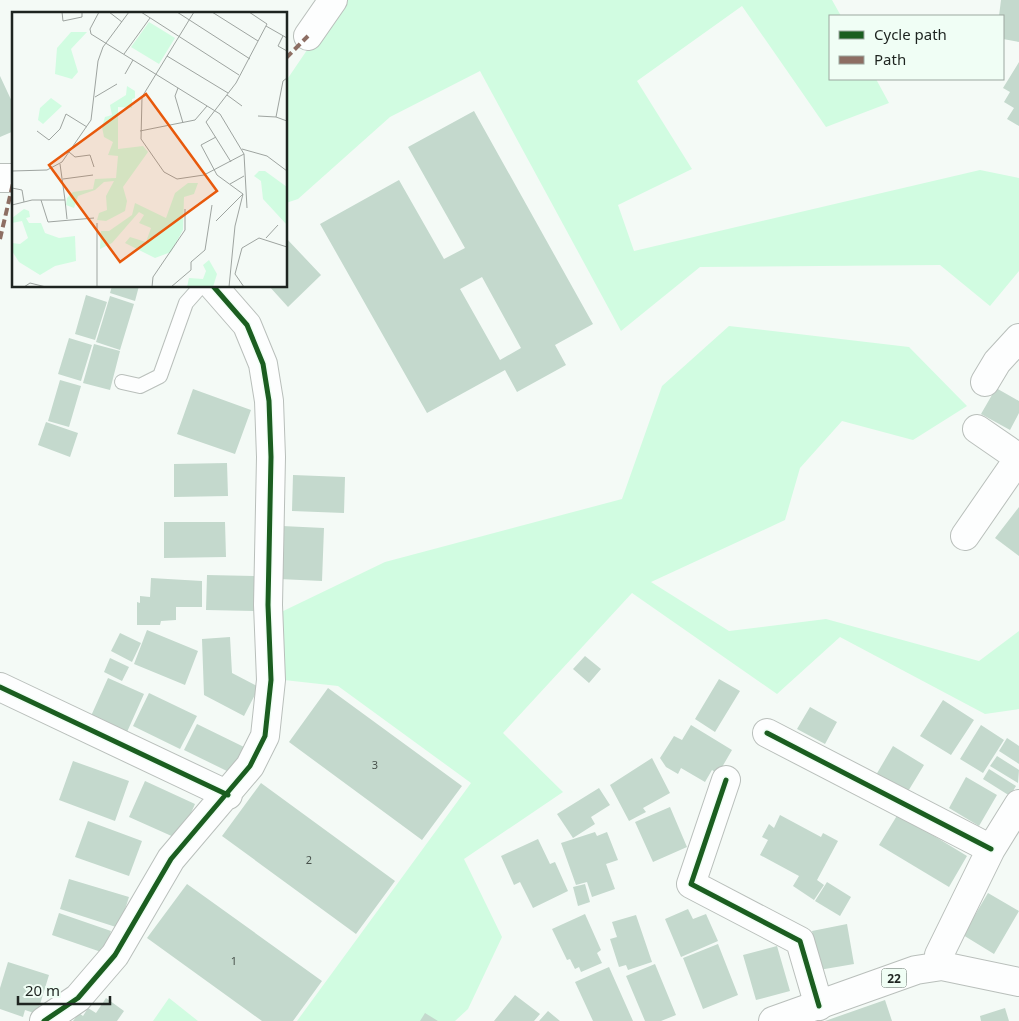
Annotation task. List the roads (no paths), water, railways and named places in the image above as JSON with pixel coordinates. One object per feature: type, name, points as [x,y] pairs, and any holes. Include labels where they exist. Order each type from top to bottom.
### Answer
[{"type":"street","points":[[308,36],[332,0]]},
{"type":"street","points":[[44,1021],[78,998],[115,955],[171,859],[250,766],[265,736],[271,680],[268,605],[271,457],[269,402],[263,364],[247,325],[215,288]]},
{"type":"street","points":[[985,382],[997,362],[1019,338]]},
{"type":"street","points":[[965,536],[1019,458],[977,429]]},
{"type":"street","points":[[0,687],[228,794]]},
{"type":"street","points":[[767,733],[991,849]]},
{"type":"street","points":[[726,780],[691,884],[800,941],[819,1006]]},
{"type":"street","points":[[942,966],[939,955],[991,849],[1019,804]]},
{"type":"street","name":"22","points":[[773,1021],[916,970],[942,966],[1019,982]]},
{"type":"lane","points":[[122,382],[140,386],[160,376],[186,302],[198,288]]}]
